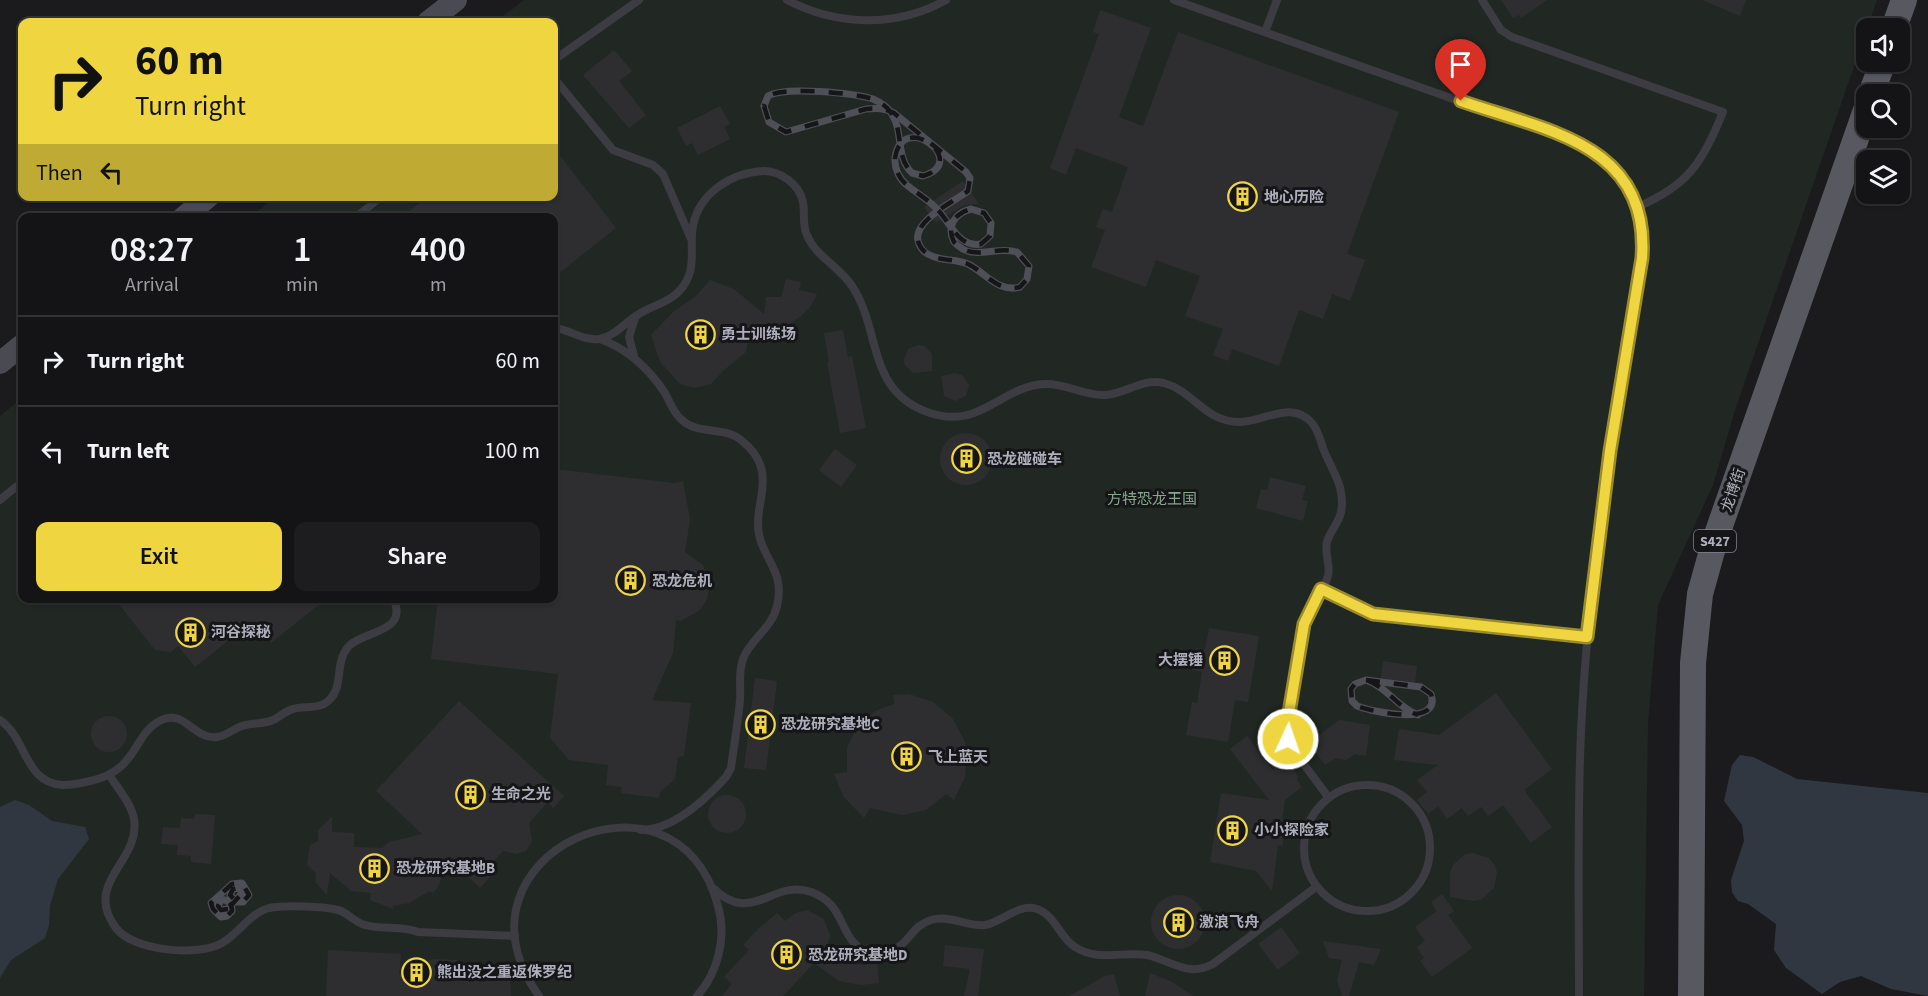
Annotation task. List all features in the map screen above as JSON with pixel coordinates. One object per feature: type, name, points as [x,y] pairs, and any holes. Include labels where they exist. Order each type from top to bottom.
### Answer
[{"type":"main road","points":[[433,18],[456,0]]},
{"type":"main road","points":[[1898,18],[1904,0]]},
{"type":"main road","name":"龙博街","points":[[1691,996],[1693,663],[1700,594],[1715,540],[1856,138]]},
{"type":"main road","points":[[189,213],[203,201]]},
{"type":"main road","points":[[0,363],[18,348]]},
{"type":"lane","points":[[558,57],[639,0]]},
{"type":"lane","points":[[787,0],[831,17],[867,21],[906,16],[946,0]]},
{"type":"lane","points":[[1174,0],[1586,146],[1617,170],[1637,207],[1643,236],[1642,258],[1610,451],[1587,637],[1577,842],[1579,996]]},
{"type":"lane","points":[[1265,32],[1277,0]]},
{"type":"lane","points":[[1482,0],[1502,30],[1512,37],[1723,112],[1709,148],[1684,181],[1671,191],[1637,207]]},
{"type":"lane","points":[[558,83],[613,150],[653,165],[663,174],[681,222],[692,241]]},
{"type":"lane","points":[[600,339],[610,336],[639,313],[674,297],[683,287],[692,265],[692,241],[697,211],[714,189],[738,176],[765,171],[785,177],[802,199],[805,232],[811,243],[843,273],[860,299],[876,358],[889,382],[903,399],[933,414],[970,415],[992,407],[1018,390],[1042,384],[1064,385],[1104,395],[1149,382],[1173,386],[1209,414],[1230,420],[1240,422],[1287,412],[1305,417],[1317,430],[1342,490],[1341,513],[1327,541],[1328,576],[1304,624],[1286,732],[1291,747],[1329,798]]},
{"type":"lane","points":[[361,213],[376,201]]},
{"type":"lane","points":[[636,360],[628,337],[633,321],[639,313]]},
{"type":"lane","points":[[539,996],[521,966],[515,936],[520,900],[526,884],[546,856],[574,837],[590,831],[616,828],[653,830],[672,823],[726,777],[731,768],[742,660],[773,617],[778,591],[774,566],[761,542],[759,528],[764,482],[756,457],[740,438],[725,432],[687,425],[674,411],[657,382],[629,352],[600,339],[581,337],[563,328],[558,328]]},
{"type":"lane","points":[[0,500],[18,485]]},
{"type":"lane","points":[[1321,589],[1373,614],[1587,637]]},
{"type":"lane","points":[[0,720],[15,734],[32,769],[51,782],[63,785],[110,776],[127,762],[155,723],[166,718],[181,720],[199,734],[216,737],[240,727],[270,721],[294,708],[315,708],[324,703],[337,690],[340,668],[347,648],[357,639],[381,632],[393,620],[396,612],[394,603]]},
{"type":"lane","points":[[110,776],[130,808],[134,831],[128,852],[108,883],[106,903],[117,929],[130,941],[141,946],[212,948],[230,939],[260,912],[278,907],[333,909],[363,925],[407,928],[418,932],[515,936]]},
{"type":"lane","points":[[1359,786],[1385,788],[1408,800],[1424,821],[1428,833],[1429,860],[1422,878],[1410,894],[1400,902],[1375,911],[1355,910],[1336,904],[1316,887],[1305,863],[1305,837],[1315,813],[1329,798],[1346,789],[1359,786]]},
{"type":"lane","points":[[641,830],[665,838],[686,852],[698,865],[711,886],[720,910],[720,944],[710,976],[697,996]]},
{"type":"lane","points":[[711,886],[727,900],[745,904],[790,890],[811,892],[833,907],[839,914],[848,939],[869,954],[889,952],[900,946],[928,921],[950,919],[986,925],[1014,912],[1030,908],[1046,914],[1066,939],[1083,952],[1106,956],[1144,955],[1193,970],[1213,964],[1316,887]]},
{"type":"green space","name":"方特恐龙王国","points":[[524,0],[1877,0],[1871,18],[1856,18],[1856,61],[1735,410],[1713,485],[1658,605],[1648,722],[1644,996],[0,996],[0,416],[18,401],[18,603],[558,603],[558,213],[255,213],[271,201],[558,201],[558,18],[500,18]]},
{"type":"shaded area","points":[[1740,755],[1753,757],[1797,779],[1928,793],[1928,996],[1891,989],[1861,976],[1840,982],[1822,994],[1786,968],[1774,950],[1776,924],[1748,904],[1738,901],[1732,892],[1731,880],[1744,841],[1742,825],[1724,801],[1732,765]]},
{"type":"shaded area","points":[[15,800],[29,805],[52,821],[85,827],[89,839],[58,879],[50,906],[49,925],[45,938],[11,960],[0,978],[0,807]]},
{"type":"building","points":[[1501,0],[1547,0],[1521,18],[1519,15],[1513,18]]},
{"type":"building","points":[[1702,0],[1746,0],[1740,16]]},
{"type":"building","name":"地心历险","points":[[1100,10],[1151,28],[1119,117],[1143,126],[1178,32],[1399,112],[1347,254],[1365,260],[1350,301],[1332,294],[1323,319],[1299,310],[1279,366],[1232,349],[1228,361],[1213,355],[1223,329],[1185,316],[1200,276],[1156,260],[1146,287],[1091,267],[1105,230],[1096,227],[1103,209],[1112,212],[1128,167],[1076,148],[1066,175],[1050,168],[1099,34],[1093,32]]},
{"type":"building","points":[[614,50],[632,71],[619,81],[646,115],[629,128],[583,75]]},
{"type":"building","points":[[720,106],[730,124],[724,127],[730,139],[698,155],[692,143],[686,146],[677,128]]},
{"type":"building","points":[[558,153],[616,228],[558,274],[558,213],[407,213],[422,201],[558,201]]},
{"type":"building","points":[[963,181],[979,204],[964,205],[936,223],[924,207]]},
{"type":"building","name":"勇士训练场","points":[[786,279],[801,282],[799,290],[817,294],[811,306],[789,324],[749,334],[746,352],[711,384],[694,388],[680,384],[660,362],[651,335],[673,312],[695,297],[710,280],[734,289],[764,314],[766,297],[781,297]]},
{"type":"building","points":[[843,330],[848,357],[852,356],[866,428],[840,433],[824,333]]},
{"type":"building","points":[[918,345],[924,346],[932,354],[932,371],[913,373],[905,365],[904,360],[908,349]]},
{"type":"building","points":[[955,373],[962,375],[969,385],[966,396],[955,401],[944,396],[941,376]]},
{"type":"building","name":"恐龙碰碰车","points":[[966,433],[976,435],[984,441],[990,449],[992,459],[990,469],[984,477],[976,483],[966,485],[956,483],[948,477],[942,469],[940,459],[942,449],[948,441],[956,435]]},
{"type":"building","points":[[835,449],[857,465],[841,487],[819,470]]},
{"type":"building","name":"恐龙危机","points":[[558,469],[674,483],[683,481],[690,519],[685,552],[703,565],[710,584],[707,599],[700,610],[681,621],[676,620],[673,653],[652,700],[691,703],[684,756],[678,757],[675,779],[660,792],[659,798],[621,793],[622,787],[606,785],[608,765],[569,760],[550,738],[558,674],[431,659],[437,603],[558,603]]},
{"type":"building","points":[[1270,477],[1306,486],[1302,500],[1308,501],[1303,521],[1256,508],[1261,489],[1267,490]]},
{"type":"building","name":"河谷探秘","points":[[118,603],[321,603],[271,643],[253,621],[195,667],[178,646],[171,652],[155,650]]},
{"type":"building","name":"大摆锤","points":[[1209,628],[1259,636],[1248,702],[1235,700],[1228,742],[1186,735],[1192,702],[1197,703],[1202,672],[1192,670],[1196,648],[1205,650]]},
{"type":"building","points":[[1383,661],[1417,666],[1415,683],[1381,678]]},
{"type":"building","name":"恐龙研究基地C","points":[[755,678],[777,681],[766,770],[744,768]]},
{"type":"building","points":[[1496,693],[1552,769],[1524,790],[1552,827],[1531,843],[1503,805],[1488,816],[1481,807],[1468,816],[1462,808],[1447,819],[1438,806],[1428,814],[1417,800],[1427,792],[1417,780],[1438,765],[1394,760],[1399,729],[1439,735]]},
{"type":"building","name":"飞上蓝天","points":[[909,694],[933,702],[953,719],[965,742],[967,754],[965,777],[954,800],[946,794],[926,810],[902,815],[870,808],[864,818],[843,796],[834,774],[847,772],[847,748],[858,725],[877,710],[894,704],[893,695]]},
{"type":"building","name":"生命之光","points":[[459,701],[564,796],[553,808],[548,802],[529,823],[532,841],[526,851],[516,854],[503,851],[484,872],[490,877],[480,888],[448,858],[438,887],[433,893],[430,891],[409,903],[393,906],[393,909],[370,900],[371,893],[351,891],[330,873],[327,895],[315,882],[316,873],[307,865],[310,845],[318,841],[318,830],[332,817],[332,832],[354,833],[354,847],[382,848],[389,842],[422,834],[376,791]]},
{"type":"building","points":[[109,716],[122,721],[127,734],[122,747],[109,752],[96,747],[91,734],[96,721]]},
{"type":"building","points":[[1339,720],[1370,725],[1366,756],[1355,754],[1346,760],[1336,758],[1325,765],[1309,743]]},
{"type":"building","points":[[1247,736],[1273,770],[1287,760],[1298,776],[1297,780],[1302,787],[1285,800],[1281,827],[1285,828],[1283,842],[1282,846],[1278,845],[1272,891],[1256,871],[1210,862],[1221,793],[1269,800],[1230,749]]},
{"type":"building","points":[[727,795],[741,800],[746,814],[741,828],[727,833],[713,828],[708,814],[713,800]]},
{"type":"building","points":[[195,814],[215,815],[211,864],[191,862],[191,856],[177,855],[178,845],[161,844],[163,827],[180,828],[181,818],[194,819]]},
{"type":"building","points":[[1473,853],[1489,858],[1494,864],[1497,872],[1494,888],[1482,899],[1474,901],[1450,897],[1450,873],[1453,865],[1465,854]]},
{"type":"building","points":[[1442,894],[1454,911],[1448,915],[1472,948],[1432,977],[1420,961],[1424,958],[1417,947],[1425,941],[1415,927],[1437,911],[1431,902]]},
{"type":"building","name":"激浪飞舟","points":[[1173,895],[1183,895],[1193,899],[1201,907],[1205,922],[1201,937],[1193,945],[1183,949],[1173,949],[1163,945],[1155,937],[1151,927],[1151,917],[1155,907],[1163,899]]},
{"type":"building","name":"恐龙研究基地D","points":[[807,910],[824,919],[830,936],[827,946],[847,962],[862,965],[877,964],[879,983],[861,985],[839,981],[814,963],[783,996],[722,996],[732,984],[724,977],[749,950],[743,945],[756,931],[777,913],[785,921],[796,913]]},
{"type":"building","points":[[1281,927],[1300,953],[1278,970],[1258,944]]},
{"type":"building","points":[[1323,941],[1381,949],[1374,965],[1359,962],[1349,996],[1342,996],[1337,980],[1342,960],[1329,958]]},
{"type":"building","points":[[945,945],[984,949],[978,996],[964,996],[970,969],[943,966]]},
{"type":"building","name":"熊出没之重返侏罗纪","points":[[328,950],[401,954],[399,974],[434,959],[456,960],[476,969],[485,966],[496,967],[510,979],[511,996],[326,996]]},
{"type":"building","points":[[1150,973],[1172,982],[1193,996],[1145,996]]},
{"type":"building","points":[[1114,974],[1120,996],[1069,996],[1105,976]]},
{"type":"railway","points":[[764,106],[768,96],[789,91],[851,95],[873,99],[881,103],[885,106],[889,111],[891,113],[895,120],[899,136],[900,144],[901,152],[903,159],[912,173],[923,176],[936,169],[940,160],[937,151],[930,143],[920,138],[909,138],[900,144],[895,158],[902,181],[934,206],[937,209],[942,215],[951,227],[956,233],[966,242],[981,244],[990,236],[991,223],[984,213],[971,209],[956,217],[952,226],[951,231],[954,242],[961,248],[976,253],[1000,250],[1017,252],[1029,266],[1027,279],[1020,287],[1005,287],[968,264],[936,258],[922,249],[918,236],[920,228],[935,213],[944,207],[968,191],[970,178],[966,172],[894,113],[890,111],[887,110],[880,109],[866,109],[786,132],[769,122],[764,106]]},
{"type":"railway","points":[[1366,680],[1421,687],[1431,694],[1432,704],[1426,711],[1417,714],[1404,715],[1357,706],[1352,701],[1351,689],[1355,684],[1366,680],[1380,687],[1404,708],[1411,712],[1418,715]]},
{"type":"railway","points":[[228,909],[221,910],[218,906],[221,900],[229,902],[230,904],[231,906],[232,911],[227,916],[221,917],[213,909],[211,903],[232,884],[242,883],[249,895],[243,902],[237,902],[230,895],[233,889],[239,888],[242,893],[228,909]]},
{"type":"place","name":"地心历险","points":[[1243,197]]},
{"type":"place","name":"勇士训练场","points":[[700,334]]},
{"type":"place","name":"恐龙碰碰车","points":[[966,459]]},
{"type":"place","name":"恐龙危机","points":[[631,581]]},
{"type":"place","name":"河谷探秘","points":[[190,632]]},
{"type":"place","name":"大摆锤","points":[[1224,660]]},
{"type":"place","name":"恐龙研究基地C","points":[[760,724]]},
{"type":"place","name":"飞上蓝天","points":[[907,757]]},
{"type":"place","name":"生命之光","points":[[470,794]]},
{"type":"place","name":"小小探险家","points":[[1233,830]]},
{"type":"place","name":"恐龙研究基地B","points":[[375,868]]},
{"type":"place","name":"激浪飞舟","points":[[1178,922]]},
{"type":"place","name":"恐龙研究基地D","points":[[787,955]]},
{"type":"place","name":"熊出没之重返侏罗纪","points":[[416,972]]},
{"type":"route","points":[[1288,739],[1286,732],[1304,624],[1321,589],[1373,614],[1587,637],[1610,451],[1642,258],[1643,236],[1640,218],[1627,185],[1617,170],[1586,146],[1461,101]]}]
